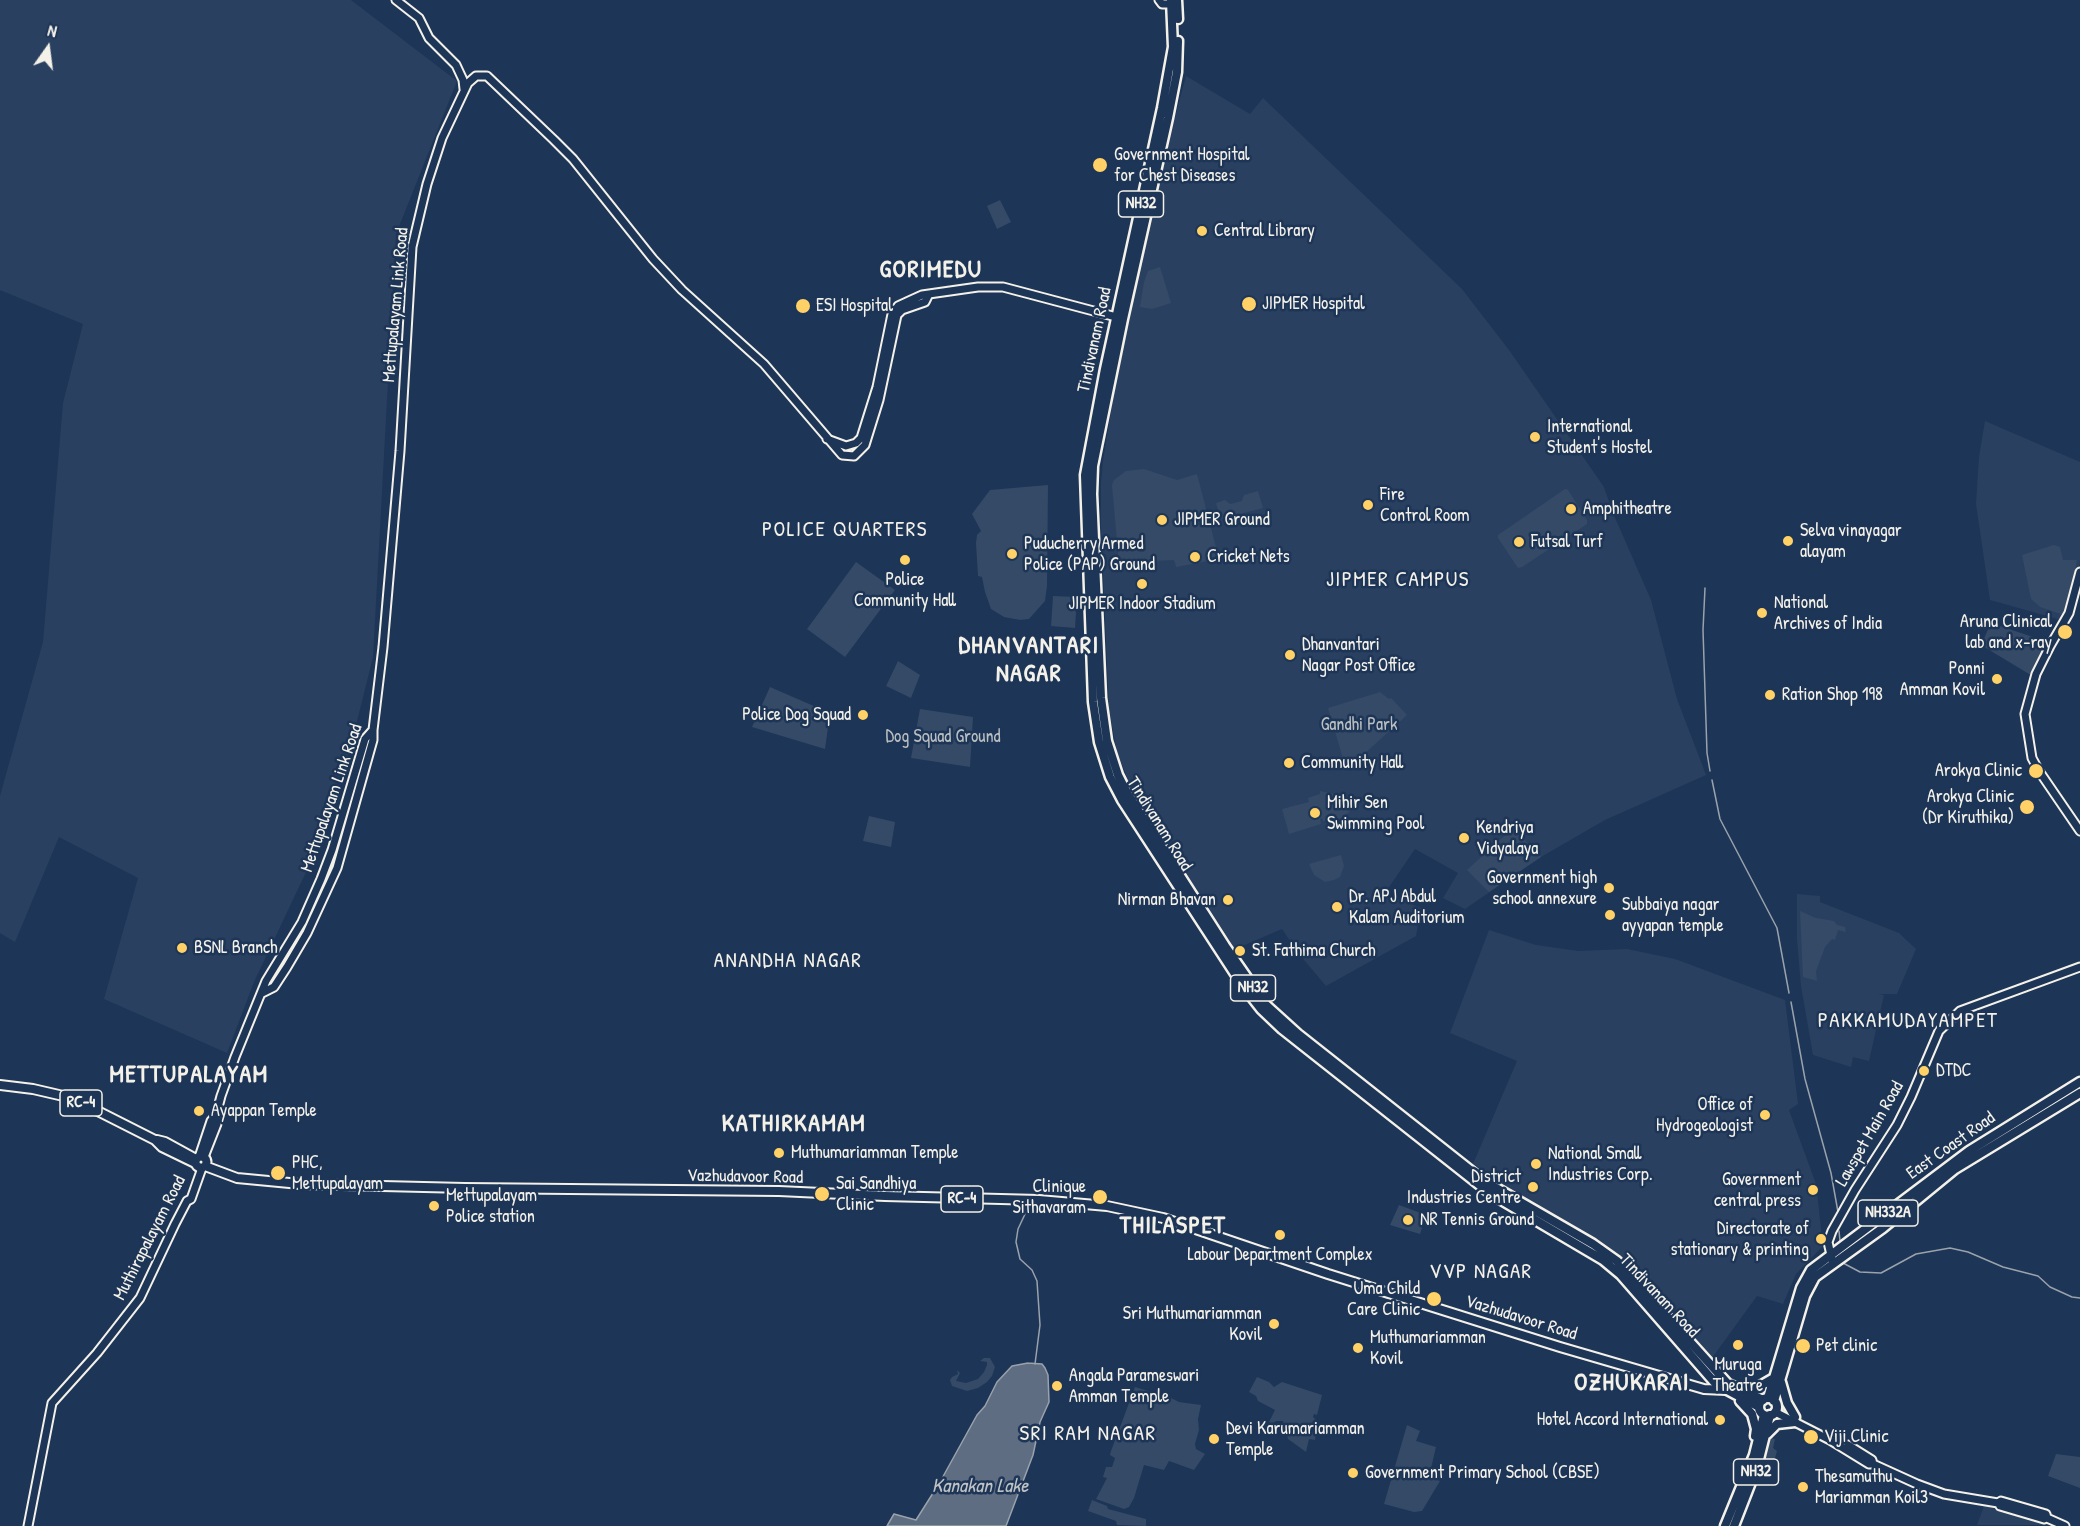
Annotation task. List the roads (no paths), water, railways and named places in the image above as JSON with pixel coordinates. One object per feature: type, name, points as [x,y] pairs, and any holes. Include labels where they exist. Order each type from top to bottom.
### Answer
[{"type":"highway","name":"Tindivanam Road","points":[[1092,593],[1085,475],[1147,196],[1173,46],[1173,1]]},
{"type":"highway","name":"Tindivanam Road","points":[[1092,593],[1092,477],[1095,451],[1112,371],[1119,318]]},
{"type":"highway","name":"NH32","points":[[1092,593],[1103,718],[1111,756],[1118,775],[1225,946],[1266,1005],[1298,1034],[1484,1181],[1593,1244],[1617,1261],[1730,1389],[1769,1407]]},
{"type":"highway","name":"East Coast Road","points":[[1769,1407],[1808,1287],[1815,1277],[1832,1260],[1969,1151],[2080,1082]]},
{"type":"highway","name":"East Coast Road","points":[[1832,1260],[1883,1228],[1955,1169],[2080,1093]]},
{"type":"highway","points":[[1730,1389],[1755,1389],[1777,1378],[1786,1403],[1795,1419],[1777,1424],[1766,1435]]},
{"type":"highway","points":[[1730,1389],[1747,1407],[1754,1420],[1756,1429],[1754,1455]]},
{"type":"highway","name":"NH32","points":[[1734,1526],[1757,1467],[1766,1435],[1769,1407]]},
{"type":"highway","name":"NH32","points":[[1725,1526],[1754,1455],[1769,1407]]},
{"type":"main road","name":"RC-4","points":[[0,1085],[33,1089],[72,1098],[155,1140],[162,1147],[201,1163]]},
{"type":"main road","name":"Vazhudavoor Road","points":[[201,1163],[242,1178],[270,1182],[465,1188],[779,1191],[954,1199],[1024,1199],[1107,1206],[1163,1218],[1560,1347],[1657,1374],[1661,1372],[1710,1388],[1730,1389]]},
{"type":"street","points":[[396,0],[418,18],[429,38],[456,64],[463,80],[464,92]]},
{"type":"street","points":[[1159,0],[1162,4],[1173,1]]},
{"type":"street","name":"Mettupalayam Link Road","points":[[216,1114],[235,1057],[262,993],[274,987],[307,933],[337,868],[373,740],[399,457],[412,247],[427,184],[442,138],[468,83],[476,76],[487,76],[573,159],[672,279],[764,364],[842,455],[854,456],[862,450],[879,400],[897,315],[902,310],[925,302],[928,296],[978,287],[1003,286],[1119,318]]},
{"type":"street","points":[[827,439],[846,446],[856,443],[861,438],[877,387],[894,310],[922,295],[928,296]]},
{"type":"street","points":[[2080,572],[2069,613],[2036,674],[2025,714],[2032,758],[2080,831]]},
{"type":"street","name":"Lawspet Main Road","points":[[1832,1260],[1828,1242],[1832,1231],[1897,1125],[1939,1031],[1960,1011],[2080,967]]},
{"type":"street","name":"Muthirapalayam Road","points":[[28,1526],[52,1403],[137,1302],[187,1201],[201,1163],[211,1121],[216,1114]]},
{"type":"street","points":[[1769,1407],[1795,1419],[1869,1464],[1874,1464],[1917,1484],[1944,1494],[1998,1503],[2000,1506],[2047,1518],[2065,1526]]},
{"type":"water","name":"Kanakan Lake","points":[[1028,1363],[1042,1364],[1045,1368],[1048,1375],[1049,1402],[1040,1422],[1033,1455],[1006,1526],[887,1526],[894,1514],[916,1520],[997,1382],[1012,1366]]},
{"type":"waterway","points":[[1705,588],[1703,630],[1707,753],[1710,771]]},
{"type":"waterway","points":[[1712,780],[1720,819],[1777,928],[1789,993]]},
{"type":"waterway","points":[[1791,1002],[1805,1079],[1831,1173],[1838,1212]]},
{"type":"waterway","points":[[1026,1212],[1018,1229],[1016,1242],[1020,1259],[1032,1270],[1037,1281],[1040,1325],[1035,1364]]},
{"type":"waterway","points":[[1839,1231],[1840,1241]]},
{"type":"waterway","points":[[1843,1263],[1860,1272],[1881,1273],[1916,1254],[1950,1248],[1968,1252],[2003,1267],[2038,1276],[2050,1287],[2072,1297],[2080,1298]]},
{"type":"place","name":"Government Hospital for Chest Diseases","points":[[1100,165]]},
{"type":"place","name":"Central Library","points":[[1202,231]]},
{"type":"place","name":"JIPMER Hospital","points":[[1249,304]]},
{"type":"place","name":"ESI Hospital","points":[[803,306]]},
{"type":"place","name":"International Student's Hostel","points":[[1535,437]]},
{"type":"place","name":"Fire Control Room","points":[[1368,505]]},
{"type":"place","name":"Amphitheatre","points":[[1571,509]]},
{"type":"place","name":"JIPMER Ground","points":[[1162,520]]},
{"type":"place","name":"Selva vinayagar alayam","points":[[1788,541]]},
{"type":"place","name":"Futsal Turf","points":[[1519,542]]},
{"type":"place","name":"Puducherry Armed Police (PAP) Ground","points":[[1012,554]]},
{"type":"place","name":"Cricket Nets","points":[[1195,557]]},
{"type":"place","name":"Police Community Hall","points":[[905,560]]},
{"type":"place","name":"JIPMER Indoor Stadium","points":[[1142,584]]},
{"type":"place","name":"National Archives of India","points":[[1762,613]]},
{"type":"place","name":"Aruna Clinical lab and x-ray","points":[[2065,632]]},
{"type":"place","name":"Dhanvantari Nagar Post Office","points":[[1290,655]]},
{"type":"place","name":"Ponni Amman Kovil","points":[[1997,679]]},
{"type":"place","name":"Ration Shop 198","points":[[1770,695]]},
{"type":"place","name":"Police Dog Squad","points":[[863,715]]},
{"type":"place","name":"Community Hall","points":[[1289,763]]},
{"type":"place","name":"Arokya Clinic","points":[[2036,771]]},
{"type":"place","name":"Arokya Clinic (Dr Kiruthika)","points":[[2027,807]]},
{"type":"place","name":"Mihir Sen Swimming Pool","points":[[1315,813]]},
{"type":"place","name":"Kendriya Vidyalaya","points":[[1464,838]]},
{"type":"place","name":"Government high school annexure","points":[[1609,888]]},
{"type":"place","name":"Nirman Bhavan","points":[[1228,900]]},
{"type":"place","name":"Dr. APJ Abdul Kalam Auditorium","points":[[1337,907]]},
{"type":"place","name":"Subbaiya nagar ayyapan temple","points":[[1610,915]]},
{"type":"place","name":"BSNL Branch","points":[[182,948]]},
{"type":"place","name":"St. Fathima Church","points":[[1240,951]]},
{"type":"place","name":"DTDC","points":[[1924,1071]]},
{"type":"place","name":"Ayappan Temple","points":[[199,1111]]},
{"type":"place","name":"Office of Hydrogeologist","points":[[1765,1115]]},
{"type":"place","name":"Muthumariamman Temple","points":[[779,1153]]},
{"type":"place","name":"National Small Industries Corp.","points":[[1536,1164]]},
{"type":"place","name":"PHC, Mettupalayam","points":[[278,1173]]},
{"type":"place","name":"District Industries Centre","points":[[1533,1187]]},
{"type":"place","name":"Government central press","points":[[1813,1190]]},
{"type":"place","name":"Sai Sandhiya Clinic","points":[[822,1194]]},
{"type":"place","name":"Clinique Sithavaram","points":[[1100,1197]]},
{"type":"place","name":"Mettupalayam Police station","points":[[434,1206]]},
{"type":"place","name":"NR Tennis Ground","points":[[1408,1220]]},
{"type":"place","name":"Labour Department Complex","points":[[1280,1235]]},
{"type":"place","name":"Directorate of stationary & printing","points":[[1821,1239]]},
{"type":"place","name":"Uma Child Care Clinic","points":[[1434,1299]]},
{"type":"place","name":"Sri Muthumariamman Kovil","points":[[1274,1324]]},
{"type":"place","name":"Muruga Theatre","points":[[1738,1345]]},
{"type":"place","name":"Pet clinic","points":[[1803,1346]]},
{"type":"place","name":"Muthumariamman Kovil","points":[[1358,1348]]},
{"type":"place","name":"Angala Parameswari Amman Temple","points":[[1057,1386]]},
{"type":"place","name":"Hotel Accord International","points":[[1720,1420]]},
{"type":"place","name":"Viji Clinic","points":[[1811,1437]]},
{"type":"place","name":"Devi Karumariamman Temple","points":[[1214,1439]]},
{"type":"place","name":"Government Primary School (CBSE)","points":[[1353,1473]]},
{"type":"place","name":"Thesamuthu Mariamman Koil3","points":[[1803,1487]]},
{"type":"district","name":"GORIMEDU","points":[[931,271]]},
{"type":"district","name":"POLICE QUARTERS","points":[[845,530]]},
{"type":"district","name":"JIPMER CAMPUS","points":[[1398,580]]},
{"type":"district","name":"DHANVANTARI NAGAR","points":[[1029,661]]},
{"type":"district","name":"ANANDHA NAGAR","points":[[788,961]]},
{"type":"district","name":"PAKKAMUDAYAMPET","points":[[1908,1021]]},
{"type":"district","name":"METTUPALAYAM","points":[[189,1076]]},
{"type":"district","name":"KATHIRKAMAM","points":[[794,1125]]},
{"type":"district","name":"THILASPET","points":[[1173,1227]]},
{"type":"district","name":"VVP NAGAR","points":[[1481,1272]]},
{"type":"district","name":"OZHUKARAI","points":[[1632,1384]]},
{"type":"district","name":"SRI RAM NAGAR","points":[[1088,1434]]},
{"type":"park label","name":"Gandhi Park","points":[[1359,725]]},
{"type":"park label","name":"Dog Squad Ground","points":[[943,737]]}]
